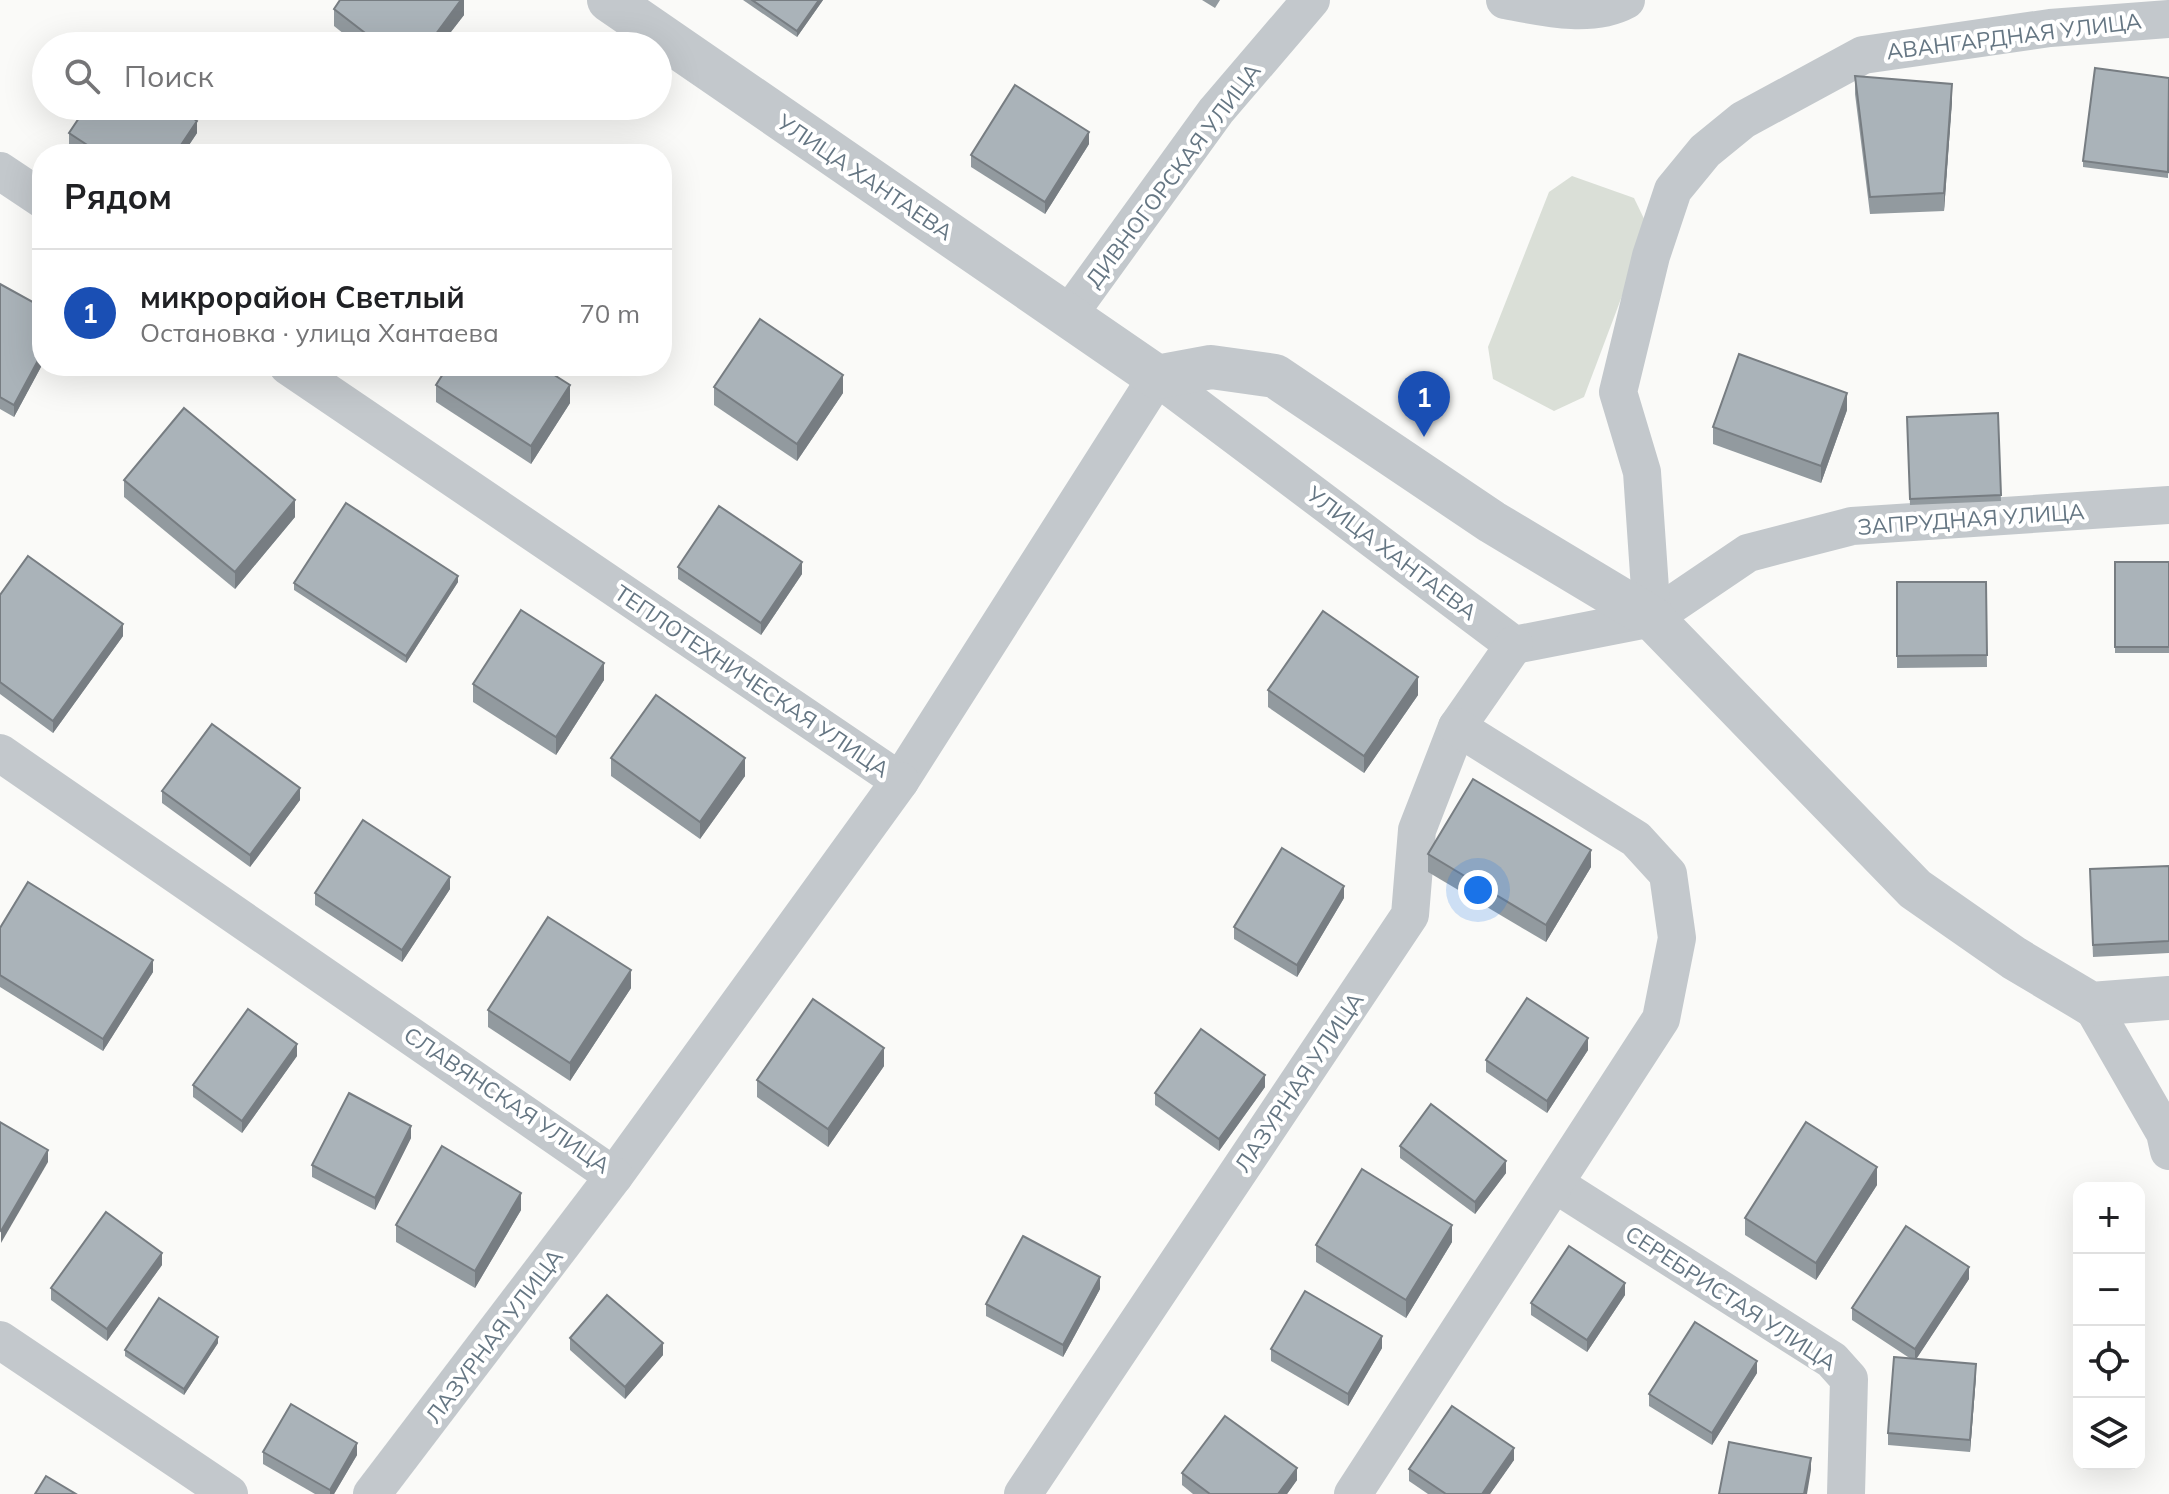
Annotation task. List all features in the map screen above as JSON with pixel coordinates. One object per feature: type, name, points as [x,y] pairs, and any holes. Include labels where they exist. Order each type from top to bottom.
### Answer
[{"type":"street","name":"УЛИЦА ХАНТАЕВА","points":[[609,0],[656,32]]},
{"type":"street","name":"ДИВНОГОРСКАЯ УЛИЦА","points":[[1069,314],[1216,111],[1311,0]]},
{"type":"street","points":[[1505,0],[1558,10],[1616,6],[1626,0]]},
{"type":"street","name":"АВАНГАРДНАЯ УЛИЦА","points":[[1652,618],[1642,472],[1618,392],[1651,256],[1673,190],[1705,151],[1743,120],[1863,55],[2050,28],[2169,19]]},
{"type":"street","name":"УЛИЦА ХАНТАЕВА","points":[[672,43],[1069,314],[1514,645]]},
{"type":"street","points":[[0,171],[32,192]]},
{"type":"street","points":[[1157,377],[1211,367],[1275,376],[1492,522],[1652,618],[1915,889],[2014,958],[2091,1004],[2165,1133],[2169,1151]]},
{"type":"street","name":"ТЕПЛОТЕХНИЧЕСКАЯ УЛИЦА","points":[[303,376],[900,781],[1157,377]]},
{"type":"street","name":"ЗАПРУДНАЯ УЛИЦА","points":[[1652,618],[1748,553],[1852,526],[2169,505]]},
{"type":"street","points":[[1514,645],[1652,618]]},
{"type":"street","name":"ЛАЗУРНАЯ УЛИЦА","points":[[1023,1494],[1410,915],[1417,830],[1457,727],[1514,645]]},
{"type":"street","points":[[1353,1494],[1661,1019],[1677,938],[1668,874],[1636,839],[1457,727]]},
{"type":"street","name":"СЛАВЯНСКАЯ УЛИЦА","points":[[0,753],[614,1176],[900,781]]},
{"type":"street","points":[[2091,1004],[2169,998]]},
{"type":"street","name":"ЛАЗУРНАЯ УЛИЦА","points":[[372,1494],[614,1176]]},
{"type":"street","name":"СЕРЕБРИСТАЯ УЛИЦА","points":[[1555,1184],[1832,1360],[1849,1379],[1846,1494]]},
{"type":"street","points":[[0,1340],[229,1494]]},
{"type":"shaded area","points":[[1572,176],[1634,198],[1648,227],[1584,397],[1554,411],[1493,379],[1488,347],[1549,192]]},
{"type":"building","points":[[340,0],[461,0],[437,32],[364,32],[334,9]]},
{"type":"building","points":[[752,0],[819,0],[797,31]]},
{"type":"building","points":[[2095,68],[2169,78],[2168,172],[2083,161]]},
{"type":"building","points":[[1855,76],[1952,84],[1944,193],[1870,197]]},
{"type":"building","points":[[1015,85],[1089,132],[1045,202],[971,155]]},
{"type":"building","points":[[78,120],[197,121],[182,144],[86,144],[69,133]]},
{"type":"building","points":[[0,284],[32,302],[32,372],[14,405],[0,397]]},
{"type":"building","points":[[760,319],[843,375],[797,444],[714,387]]},
{"type":"building","points":[[1739,354],[1847,393],[1821,466],[1713,427]]},
{"type":"building","points":[[442,376],[556,376],[570,385],[531,446],[436,385]]},
{"type":"building","points":[[184,408],[295,500],[235,572],[124,480]]},
{"type":"building","points":[[1998,413],[2001,495],[1910,499],[1907,417]]},
{"type":"building","points":[[346,503],[458,576],[406,656],[294,583]]},
{"type":"building","points":[[719,506],[802,562],[761,623],[678,567]]},
{"type":"building","points":[[28,556],[123,624],[53,721],[0,682],[0,595]]},
{"type":"building","points":[[2115,562],[2169,562],[2169,647],[2115,647]]},
{"type":"building","points":[[1897,582],[1986,582],[1987,655],[1897,656]]},
{"type":"building","points":[[521,610],[604,663],[556,737],[473,684]]},
{"type":"building","points":[[1323,611],[1418,677],[1364,756],[1268,690]]},
{"type":"building","points":[[656,695],[745,758],[700,822],[611,758]]},
{"type":"building","points":[[212,724],[300,788],[250,855],[162,791]]},
{"type":"building","points":[[1473,779],[1591,850],[1546,925],[1428,854]]},
{"type":"building","points":[[363,820],[450,877],[402,950],[315,893]]},
{"type":"building","points":[[1282,848],[1344,886],[1297,965],[1234,927]]},
{"type":"building","points":[[2169,866],[2169,941],[2093,945],[2090,869]]},
{"type":"building","points":[[28,882],[153,960],[103,1039],[0,975],[0,928]]},
{"type":"building","points":[[548,917],[631,970],[570,1063],[488,1010]]},
{"type":"building","points":[[1527,998],[1588,1038],[1547,1101],[1486,1060]]},
{"type":"building","points":[[813,999],[884,1048],[828,1129],[757,1080]]},
{"type":"building","points":[[248,1009],[297,1044],[242,1121],[193,1085]]},
{"type":"building","points":[[1201,1029],[1265,1075],[1219,1139],[1155,1093]]},
{"type":"building","points":[[349,1093],[411,1126],[375,1198],[312,1165]]},
{"type":"building","points":[[1431,1104],[1506,1161],[1475,1202],[1400,1146]]},
{"type":"building","points":[[0,1122],[48,1150],[1,1231],[0,1230]]},
{"type":"building","points":[[1806,1122],[1877,1167],[1816,1263],[1745,1218]]},
{"type":"building","points":[[442,1146],[521,1193],[475,1271],[396,1225]]},
{"type":"building","points":[[1362,1169],[1452,1225],[1406,1300],[1316,1245]]},
{"type":"building","points":[[106,1212],[162,1253],[107,1329],[51,1288]]},
{"type":"building","points":[[1906,1226],[1969,1267],[1915,1349],[1852,1308]]},
{"type":"building","points":[[1023,1236],[1100,1277],[1063,1345],[986,1304]]},
{"type":"building","points":[[1569,1246],[1625,1283],[1587,1340],[1531,1303]]},
{"type":"building","points":[[1305,1291],[1382,1336],[1348,1394],[1271,1349]]},
{"type":"building","points":[[607,1295],[663,1343],[625,1387],[570,1338]]},
{"type":"building","points":[[159,1298],[218,1337],[184,1389],[125,1350]]},
{"type":"building","points":[[1695,1322],[1757,1361],[1712,1433],[1649,1394]]},
{"type":"building","points":[[1894,1357],[1976,1364],[1970,1440],[1888,1433]]},
{"type":"building","points":[[291,1404],[357,1443],[330,1490],[263,1452]]},
{"type":"building","points":[[1452,1406],[1514,1448],[1482,1494],[1446,1494],[1409,1469]]},
{"type":"building","points":[[1225,1416],[1297,1468],[1278,1494],[1210,1494],[1182,1473]]},
{"type":"building","points":[[1729,1442],[1811,1458],[1804,1494],[1719,1494]]},
{"type":"building","points":[[46,1476],[76,1494],[35,1494]]},
{"type":"place","name":"микрорайон Светлый","points":[[1424,437]]}]
